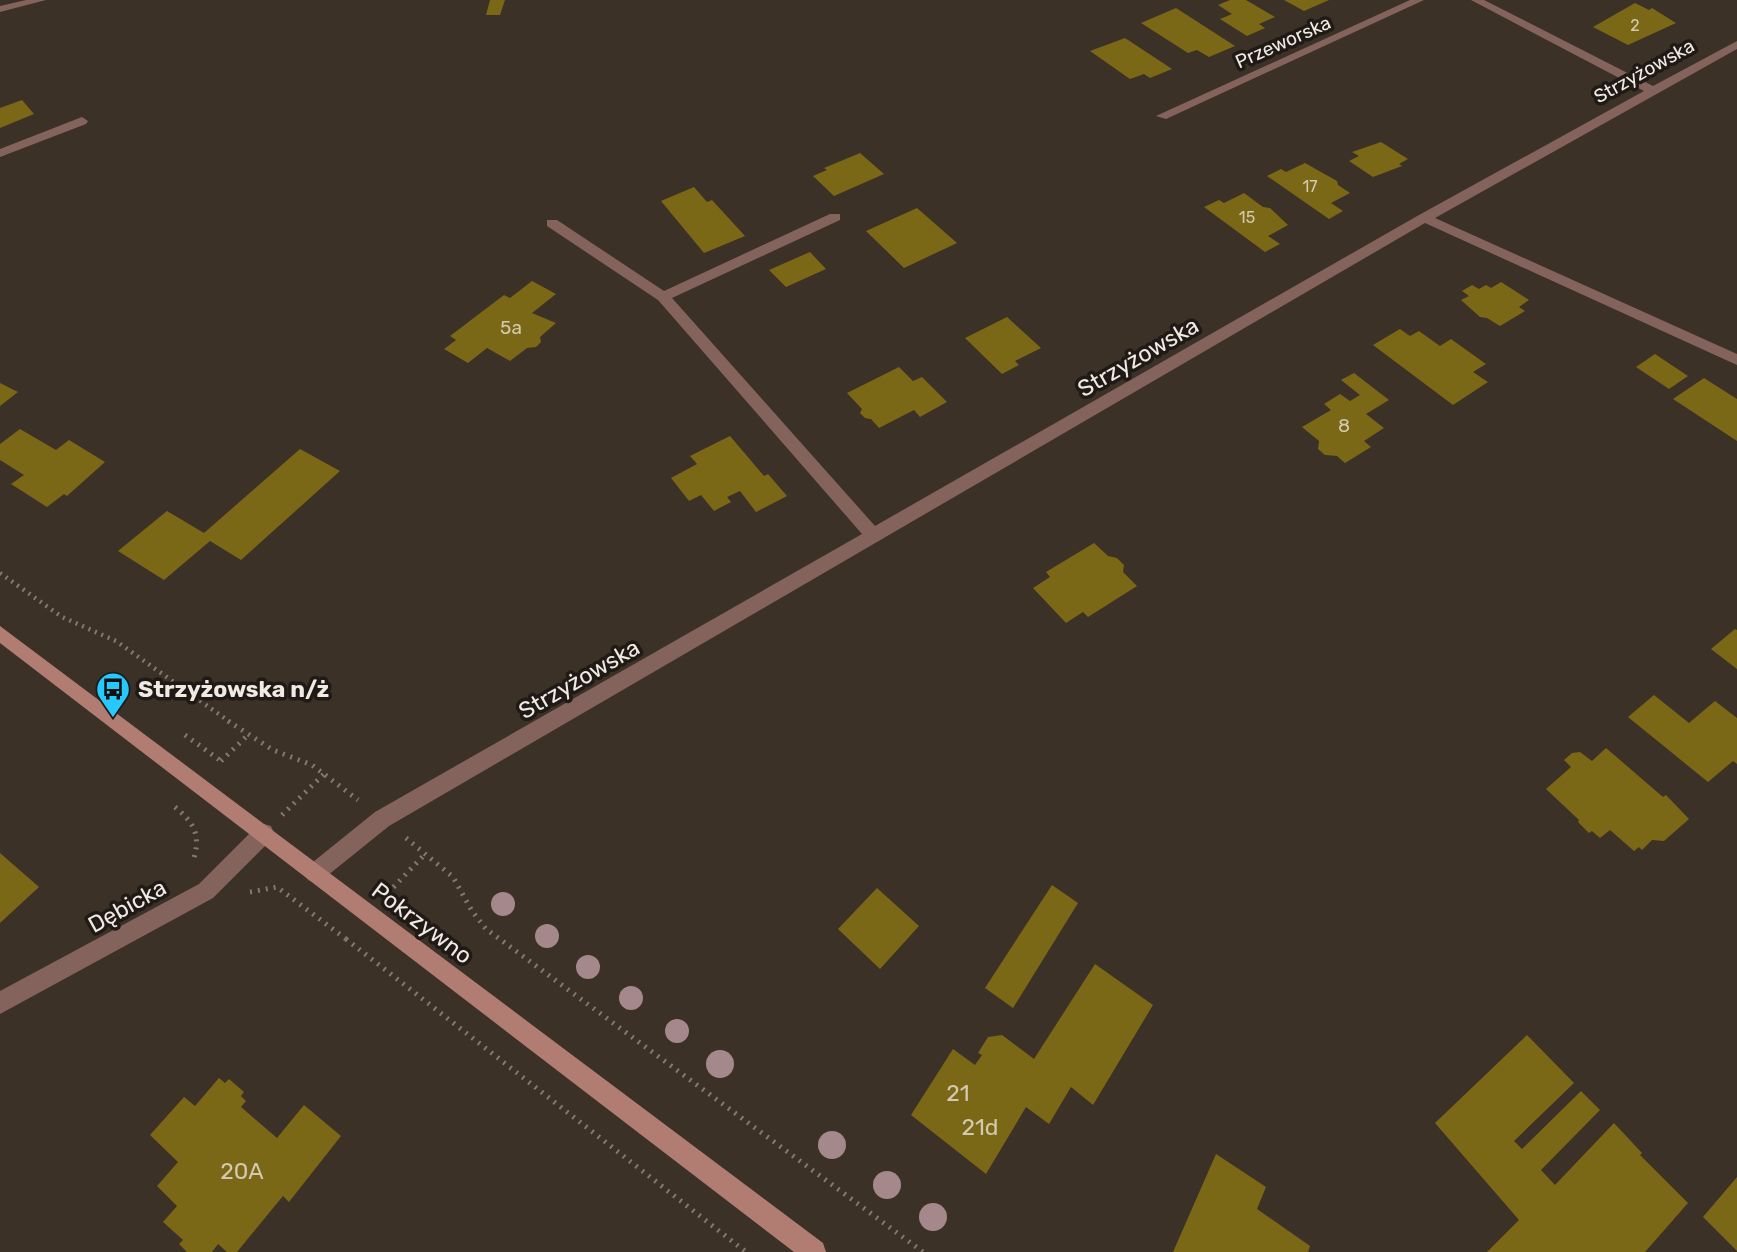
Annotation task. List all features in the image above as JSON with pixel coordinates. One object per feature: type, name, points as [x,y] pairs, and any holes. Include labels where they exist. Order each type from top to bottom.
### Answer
[{"type":"street","points":[[0,9],[41,0]]},
{"type":"street","name":"Przeworska","points":[[1162,117],[1419,0]]},
{"type":"street","points":[[1476,0],[1652,90]]},
{"type":"street","name":"Strzyżowska","points":[[315,873],[382,819],[1424,218],[1737,44]]},
{"type":"street","points":[[0,153],[82,121]]},
{"type":"street","points":[[663,297],[835,218]]},
{"type":"street","points":[[1424,218],[1737,360]]},
{"type":"street","points":[[552,223],[663,297],[874,536]]},
{"type":"street","name":"Pokrzywno","points":[[0,633],[814,1252]]},
{"type":"street","name":"Dębicka","points":[[0,1003],[206,891],[264,833]]},
{"type":"path","points":[[0,573],[62,617],[116,641],[248,735],[273,750],[312,765],[368,808]]},
{"type":"path","points":[[181,733],[221,761]]},
{"type":"path","points":[[215,765],[248,735]]},
{"type":"path","points":[[264,833],[324,774]]},
{"type":"path","points":[[178,800],[172,805],[191,820],[198,831],[199,843],[188,866]]},
{"type":"path","points":[[397,831],[453,877],[472,911],[486,929],[923,1252]]},
{"type":"path","points":[[388,894],[425,854]]},
{"type":"path","points":[[241,897],[250,892],[277,887],[746,1252]]},
{"type":"path","points":[[346,939],[351,933]]},
{"type":"building","points":[[490,0],[505,0],[500,15],[486,15]]},
{"type":"building","points":[[1230,0],[1246,0],[1275,17],[1259,24],[1265,28],[1247,36],[1220,19],[1232,14],[1218,5]]},
{"type":"building","points":[[1284,0],[1329,0],[1304,11]]},
{"type":"building","points":[[1635,3],[1649,10],[1652,8],[1676,23],[1628,45],[1593,27]]},
{"type":"building","points":[[1176,8],[1235,46],[1209,57],[1197,50],[1188,53],[1141,23]]},
{"type":"building","points":[[1125,38],[1172,69],[1150,78],[1144,74],[1130,79],[1090,51]]},
{"type":"building","points":[[22,100],[34,114],[0,128],[0,108]]},
{"type":"building","points":[[1381,142],[1408,159],[1399,164],[1402,166],[1373,177],[1349,161],[1359,156],[1352,152]]},
{"type":"building","points":[[860,153],[884,174],[834,196],[813,176],[827,170],[824,168]]},
{"type":"building","points":[[1305,163],[1337,181],[1338,185],[1350,193],[1331,203],[1343,211],[1329,219],[1267,176],[1281,169],[1286,172]]},
{"type":"building","points":[[694,187],[707,202],[712,200],[745,236],[704,253],[661,201]]},
{"type":"building","points":[[1244,193],[1263,207],[1270,208],[1288,225],[1268,236],[1280,244],[1265,252],[1204,207],[1219,200],[1224,203]]},
{"type":"building","points":[[917,208],[957,243],[904,268],[866,231]]},
{"type":"building","points":[[810,252],[826,269],[786,287],[769,270]]},
{"type":"building","points":[[532,281],[556,294],[532,313],[556,323],[540,337],[541,342],[536,347],[527,348],[510,361],[487,348],[468,363],[444,349],[456,340],[450,336],[504,295],[510,298]]},
{"type":"building","points":[[1501,282],[1529,300],[1519,307],[1525,311],[1500,326],[1480,317],[1461,300],[1469,296],[1462,291],[1472,285],[1479,289],[1486,285],[1491,288]]},
{"type":"building","points":[[1007,317],[1041,348],[1015,361],[1019,365],[1002,374],[965,338]]},
{"type":"building","points":[[1400,329],[1410,336],[1419,331],[1440,346],[1451,339],[1486,364],[1473,372],[1488,382],[1453,405],[1373,345]]},
{"type":"building","points":[[1655,354],[1688,376],[1669,389],[1636,367]]},
{"type":"building","points":[[899,367],[913,381],[922,377],[947,402],[920,417],[914,410],[879,428],[871,419],[860,413],[862,409],[847,393]]},
{"type":"building","points":[[1354,373],[1389,400],[1366,414],[1384,428],[1364,441],[1371,447],[1345,463],[1337,456],[1325,455],[1318,449],[1319,441],[1302,427],[1331,410],[1324,404],[1340,394],[1350,401],[1360,395],[1341,380]]},
{"type":"building","points":[[1704,378],[1737,399],[1737,441],[1673,399]]},
{"type":"building","points":[[0,383],[18,392],[0,406]]},
{"type":"building","points":[[20,429],[56,450],[69,440],[105,462],[67,496],[64,494],[47,507],[11,484],[24,475],[0,460],[0,444]]},
{"type":"building","points":[[730,436],[764,476],[768,474],[787,496],[756,512],[740,491],[727,497],[731,502],[714,511],[701,495],[689,501],[671,478],[697,464],[690,456]]},
{"type":"building","points":[[300,449],[340,471],[241,560],[210,541],[164,580],[118,551],[167,511],[204,533]]},
{"type":"building","points":[[1094,543],[1108,556],[1117,558],[1124,565],[1123,572],[1137,586],[1088,617],[1083,612],[1066,623],[1033,588],[1050,577],[1046,572]]},
{"type":"building","points":[[1737,630],[1737,669],[1711,649]]},
{"type":"building","points":[[1654,695],[1689,723],[1715,701],[1737,718],[1737,764],[1733,761],[1708,782],[1628,717]]},
{"type":"building","points":[[1606,748],[1663,797],[1666,795],[1689,819],[1664,841],[1652,840],[1642,850],[1639,847],[1634,851],[1610,830],[1600,838],[1592,831],[1589,833],[1546,789],[1571,767],[1564,760],[1572,753],[1580,752],[1592,761]]},
{"type":"building","points":[[0,853],[39,887],[0,923]]},
{"type":"building","points":[[1052,885],[1078,903],[1013,1008],[985,988]]},
{"type":"building","points":[[877,888],[919,926],[880,969],[838,929]]},
{"type":"building","points":[[1095,964],[1153,1005],[1093,1105],[1071,1087],[1049,1124],[1026,1107],[986,1174],[911,1115],[953,1049],[975,1065],[982,1055],[978,1053],[988,1037],[1002,1035],[1034,1059]]},
{"type":"building","points":[[1527,1035],[1574,1083],[1514,1141],[1522,1149],[1581,1091],[1600,1110],[1541,1170],[1555,1185],[1614,1123],[1642,1153],[1640,1155],[1688,1203],[1645,1252],[1487,1252],[1519,1220],[1435,1123]]},
{"type":"building","points":[[219,1078],[225,1083],[229,1079],[244,1092],[241,1096],[246,1101],[241,1107],[277,1138],[304,1105],[341,1136],[289,1202],[283,1196],[237,1252],[227,1252],[218,1244],[212,1252],[187,1252],[179,1244],[183,1240],[163,1222],[177,1206],[157,1186],[178,1162],[150,1135],[184,1097],[195,1106]]},
{"type":"building","points":[[1216,1154],[1266,1187],[1257,1209],[1310,1246],[1308,1252],[1173,1252]]},
{"type":"building","points":[[1737,1177],[1737,1251],[1703,1217]]},
{"type":"place","name":"Strzyżowska n/ż","points":[[113,719]]}]
